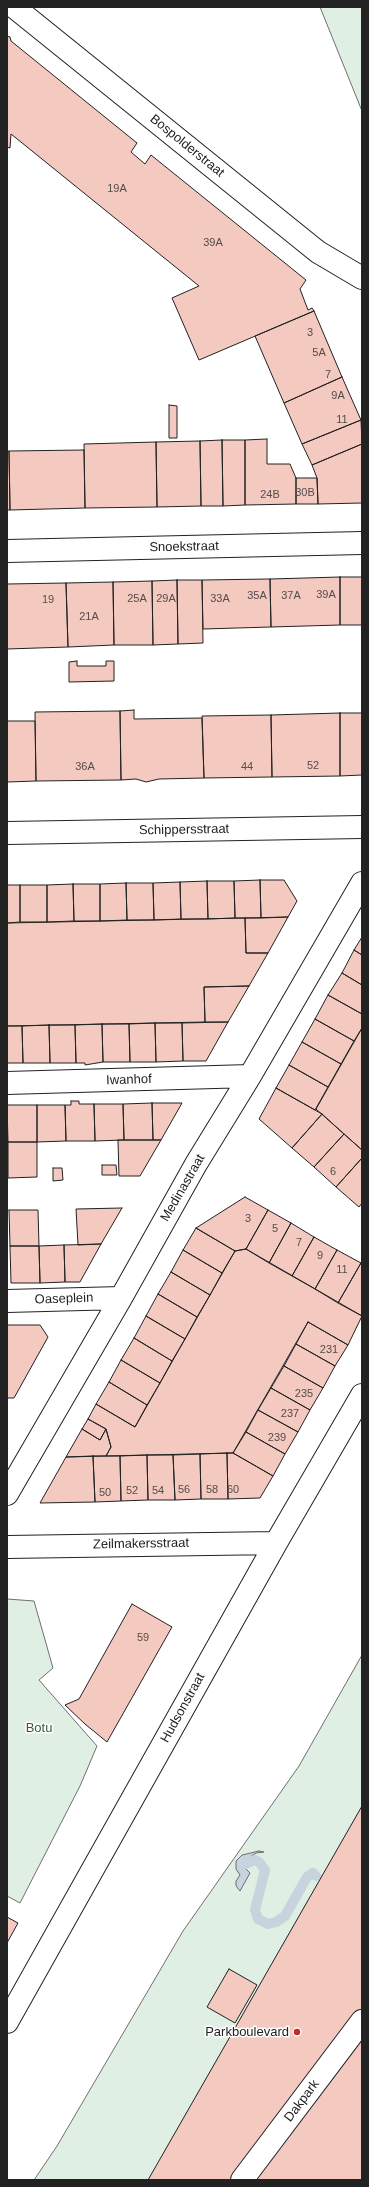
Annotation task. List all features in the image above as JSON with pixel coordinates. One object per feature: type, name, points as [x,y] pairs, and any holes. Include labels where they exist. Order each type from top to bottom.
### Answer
[{"type":"street","name":"Bospolderstraat","points":[[14,7],[318,252],[362,279]]},
{"type":"street","name":"Snoekstraat","points":[[7,551],[362,544]]},
{"type":"street","name":"Schippersstraat","points":[[7,833],[362,827]]},
{"type":"street","name":"Medinastraat","points":[[7,1494],[121,1298],[196,1164],[250,1076],[362,883]]},
{"type":"street","name":"Iwanhof","points":[[7,1083],[250,1076]]},
{"type":"street","name":"Oaseplein","points":[[7,1301],[121,1298]]},
{"type":"street","name":"Hudsonstraat","points":[[7,2022],[276,1543],[362,1395]]},
{"type":"street","name":"Zeilmakersstraat","points":[[7,1547],[276,1543]]},
{"type":"street","name":"Dakpark","points":[[242,2180],[362,2021]]},
{"type":"green space","points":[[320,7],[362,7],[362,111]]},
{"type":"green space","name":"Botu","points":[[7,1599],[34,1601],[53,1668],[39,1680],[97,1746],[80,1786],[20,1903],[7,1896]]},
{"type":"green space","points":[[362,1655],[362,2007],[227,2180],[34,2180],[57,2146],[183,1931],[299,1766]]},
{"type":"shaded area","points":[[259,1851],[264,1852],[256,1853],[246,1860],[245,1868],[250,1873],[240,1891],[236,1886],[236,1881],[240,1875],[236,1869],[236,1861],[242,1855]]},
{"type":"building","points":[[7,36],[10,37],[11,41],[137,143],[131,152],[145,164],[151,155],[306,280],[300,289],[308,310],[312,308],[314,311],[199,360],[172,298],[199,286],[11,134],[10,148],[7,147]]},
{"type":"building","points":[[314,311],[342,377],[284,403],[255,336]]},
{"type":"building","points":[[342,377],[361,420],[302,444],[284,403]]},
{"type":"building","points":[[169,405],[177,406],[177,438],[169,438]]},
{"type":"building","points":[[361,420],[362,444],[312,465],[302,444]]},
{"type":"building","points":[[267,439],[267,464],[290,464],[296,478],[296,504],[245,505],[245,440]]},
{"type":"building","points":[[222,440],[245,440],[245,505],[223,506]]},
{"type":"building","points":[[222,440],[223,506],[201,506],[200,441]]},
{"type":"building","points":[[200,441],[201,506],[157,507],[156,442]]},
{"type":"building","points":[[156,442],[157,507],[85,508],[84,444]]},
{"type":"building","points":[[362,444],[362,503],[318,504],[317,478],[312,465]]},
{"type":"building","points":[[84,450],[85,508],[10,510],[9,451]]},
{"type":"building","points":[[7,451],[9,451],[10,510],[7,510]]},
{"type":"building","points":[[296,478],[317,478],[318,504],[296,504]]},
{"type":"building","points":[[340,577],[340,625],[271,627],[270,579]]},
{"type":"building","points":[[340,577],[362,577],[362,625],[340,625]]},
{"type":"building","points":[[270,579],[271,627],[203,629],[202,580]]},
{"type":"building","points":[[177,580],[178,644],[153,645],[152,581]]},
{"type":"building","points":[[177,580],[202,580],[203,643],[178,644]]},
{"type":"building","points":[[152,581],[153,645],[114,645],[113,582]]},
{"type":"building","points":[[113,582],[114,645],[68,647],[66,583]]},
{"type":"building","points":[[66,583],[68,647],[7,649],[7,584]]},
{"type":"building","points":[[77,661],[77,666],[106,666],[106,661],[114,661],[114,681],[69,682],[69,662]]},
{"type":"building","points":[[134,710],[134,719],[202,718],[204,778],[159,779],[146,782],[136,779],[121,780],[120,711]]},
{"type":"building","points":[[120,711],[121,780],[36,781],[35,712]]},
{"type":"building","points":[[340,713],[340,776],[272,777],[271,715]]},
{"type":"building","points":[[340,713],[362,713],[362,775],[340,776]]},
{"type":"building","points":[[271,715],[272,777],[204,778],[202,716]]},
{"type":"building","points":[[7,721],[35,721],[36,781],[7,782]]},
{"type":"building","points":[[260,880],[284,880],[297,901],[288,917],[261,918]]},
{"type":"building","points":[[260,880],[261,918],[235,918],[234,881]]},
{"type":"building","points":[[207,881],[208,919],[181,919],[180,882]]},
{"type":"building","points":[[207,881],[234,881],[235,918],[208,919]]},
{"type":"building","points":[[180,882],[181,919],[154,920],[153,883]]},
{"type":"building","points":[[126,883],[127,920],[100,921],[100,884]]},
{"type":"building","points":[[126,883],[153,883],[154,920],[127,920]]},
{"type":"building","points":[[73,884],[74,921],[47,922],[47,885]]},
{"type":"building","points":[[73,884],[100,884],[100,921],[74,921]]},
{"type":"building","points":[[7,885],[20,885],[20,922],[7,923]]},
{"type":"building","points":[[20,885],[47,885],[47,922],[20,922]]},
{"type":"building","points":[[288,917],[268,953],[246,953],[245,918]]},
{"type":"building","points":[[245,918],[246,953],[268,953],[249,986],[204,987],[205,1022],[7,1026],[7,923]]},
{"type":"building","points":[[362,937],[362,955],[354,950]]},
{"type":"building","points":[[354,950],[362,955],[362,985],[342,973]]},
{"type":"building","points":[[342,973],[362,985],[362,1014],[328,995]]},
{"type":"building","points":[[249,986],[228,1022],[205,1022],[204,987]]},
{"type":"building","points":[[328,995],[362,1014],[362,1028],[354,1041],[315,1019]]},
{"type":"building","points":[[315,1019],[354,1041],[341,1064],[302,1042]]},
{"type":"building","points":[[228,1022],[206,1061],[183,1061],[182,1023]]},
{"type":"building","points":[[155,1023],[182,1023],[183,1061],[156,1062]]},
{"type":"building","points":[[155,1023],[156,1062],[130,1062],[129,1024]]},
{"type":"building","points":[[102,1024],[129,1024],[130,1062],[103,1062]]},
{"type":"building","points":[[102,1024],[103,1062],[85,1065],[85,1063],[76,1063],[75,1025]]},
{"type":"building","points":[[49,1025],[50,1063],[23,1063],[22,1026]]},
{"type":"building","points":[[49,1025],[75,1025],[76,1063],[50,1063]]},
{"type":"building","points":[[7,1026],[22,1026],[23,1063],[7,1063]]},
{"type":"building","points":[[362,1028],[362,1150],[316,1109]]},
{"type":"building","points":[[302,1042],[341,1064],[328,1087],[289,1065]]},
{"type":"building","points":[[289,1065],[328,1087],[315,1110],[276,1088]]},
{"type":"building","points":[[276,1088],[322,1114],[292,1148],[259,1119]]},
{"type":"building","points":[[71,1101],[79,1101],[79,1104],[94,1104],[95,1141],[66,1141],[65,1105],[71,1105]]},
{"type":"building","points":[[152,1103],[182,1103],[161,1140],[153,1140]]},
{"type":"building","points":[[152,1103],[153,1140],[124,1140],[123,1104]]},
{"type":"building","points":[[94,1104],[123,1104],[124,1140],[95,1141]]},
{"type":"building","points":[[7,1105],[37,1105],[37,1142],[8,1142]]},
{"type":"building","points":[[37,1105],[65,1105],[66,1141],[37,1142]]},
{"type":"building","points":[[322,1114],[344,1134],[314,1167],[292,1148]]},
{"type":"building","points":[[344,1134],[362,1150],[362,1158],[336,1187],[314,1167]]},
{"type":"building","points":[[118,1140],[161,1140],[140,1176],[119,1176]]},
{"type":"building","points":[[8,1142],[37,1142],[37,1177],[8,1178]]},
{"type":"building","points":[[362,1158],[362,1203],[359,1207],[336,1187]]},
{"type":"building","points":[[102,1165],[116,1165],[117,1175],[102,1175]]},
{"type":"building","points":[[53,1168],[62,1168],[63,1180],[53,1181]]},
{"type":"building","points":[[245,1197],[268,1210],[246,1249],[235,1251],[196,1228]]},
{"type":"building","points":[[122,1208],[101,1244],[78,1245],[76,1209]]},
{"type":"building","points":[[9,1210],[38,1210],[39,1246],[10,1246]]},
{"type":"building","points":[[268,1210],[291,1223],[269,1263],[246,1249]]},
{"type":"building","points":[[291,1223],[314,1237],[292,1276],[269,1263]]},
{"type":"building","points":[[196,1228],[235,1251],[222,1273],[183,1250]]},
{"type":"building","points":[[314,1237],[337,1250],[315,1289],[292,1276]]},
{"type":"building","points":[[101,1244],[80,1282],[65,1282],[64,1245]]},
{"type":"building","points":[[64,1245],[65,1282],[40,1283],[39,1246]]},
{"type":"building","points":[[10,1246],[39,1246],[40,1283],[11,1283]]},
{"type":"building","points":[[246,1249],[362,1316],[348,1345],[308,1322],[233,1453],[106,1456],[111,1447],[106,1429],[88,1419],[96,1404],[135,1427],[235,1251]]},
{"type":"building","points":[[183,1250],[222,1273],[210,1295],[171,1272]]},
{"type":"building","points":[[337,1250],[361,1263],[338,1303],[315,1289]]},
{"type":"building","points":[[361,1263],[362,1264],[362,1316],[338,1303]]},
{"type":"building","points":[[171,1272],[210,1295],[197,1317],[158,1294]]},
{"type":"building","points":[[158,1294],[197,1317],[185,1339],[146,1316]]},
{"type":"building","points":[[146,1316],[185,1339],[172,1361],[134,1338]]},
{"type":"building","points":[[308,1322],[348,1345],[335,1366],[296,1344]]},
{"type":"building","points":[[7,1325],[40,1325],[48,1337],[14,1398],[7,1398]]},
{"type":"building","points":[[134,1338],[172,1361],[160,1383],[121,1360]]},
{"type":"building","points":[[296,1344],[335,1366],[323,1388],[284,1366]]},
{"type":"building","points":[[121,1360],[160,1383],[147,1405],[109,1382]]},
{"type":"building","points":[[284,1366],[323,1388],[310,1410],[271,1388]]},
{"type":"building","points":[[109,1382],[147,1405],[135,1427],[96,1404]]},
{"type":"building","points":[[271,1388],[310,1410],[298,1432],[258,1410]]},
{"type":"building","points":[[258,1410],[298,1432],[285,1454],[246,1432]]},
{"type":"building","points":[[88,1419],[106,1429],[100,1440],[82,1429]]},
{"type":"building","points":[[82,1429],[100,1440],[106,1429],[111,1447],[106,1456],[66,1457]]},
{"type":"building","points":[[246,1432],[285,1454],[273,1476],[233,1453]]},
{"type":"building","points":[[227,1453],[233,1453],[273,1476],[260,1498],[228,1499]]},
{"type":"building","points":[[227,1453],[228,1499],[201,1499],[200,1454]]},
{"type":"building","points":[[200,1454],[201,1499],[175,1500],[173,1455]]},
{"type":"building","points":[[147,1455],[173,1455],[175,1500],[148,1500]]},
{"type":"building","points":[[147,1455],[148,1500],[121,1501],[120,1456]]},
{"type":"building","points":[[93,1456],[95,1502],[40,1503],[66,1457]]},
{"type":"building","points":[[93,1456],[120,1456],[121,1501],[95,1502]]},
{"type":"building","points":[[132,1604],[172,1627],[107,1742],[65,1705],[79,1699]]},
{"type":"building","name":"Parkboulevard","points":[[362,1806],[362,2180],[148,2180]]},
{"type":"building","points":[[7,1917],[18,1923],[7,1943]]},
{"type":"building","points":[[229,1969],[257,1985],[235,2023],[207,2007]]},
{"type":"waterway","points":[[245,1864],[255,1860],[259,1862],[265,1870],[255,1910],[258,1919],[268,1924],[276,1922],[285,1916],[307,1877],[313,1873],[316,1876]]},
{"type":"place","name":"Parkboulevard","points":[[297,2032]]}]
